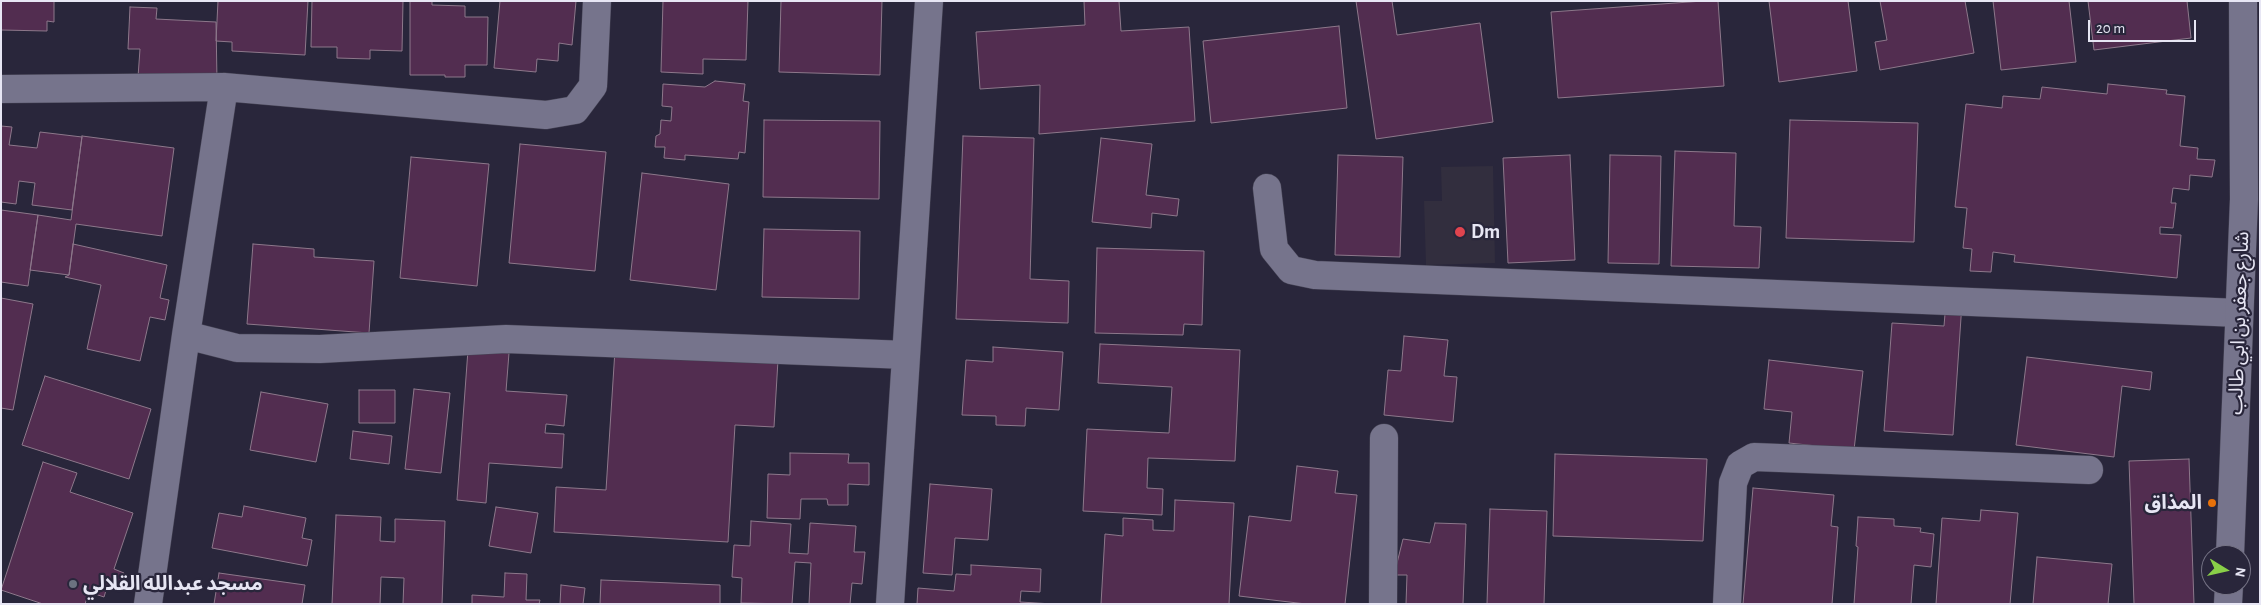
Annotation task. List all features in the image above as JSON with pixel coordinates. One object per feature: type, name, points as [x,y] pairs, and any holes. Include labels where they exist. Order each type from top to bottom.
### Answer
[{"type":"street","points":[[1,89],[224,87],[546,115],[575,110],[592,86],[597,1]]},
{"type":"street","points":[[890,604],[929,1]]},
{"type":"street","name":"شارع جعفر بن ابي طالب","points":[[2230,545],[2244,199],[2244,1]]},
{"type":"street","points":[[148,604],[186,334],[224,87]]},
{"type":"street","points":[[1267,188],[1274,249],[1291,270],[1315,275],[2239,313]]},
{"type":"street","points":[[186,334],[237,348],[320,349],[506,339],[906,355]]},
{"type":"street","points":[[1383,604],[1384,438]]},
{"type":"street","points":[[1727,604],[1733,483],[1740,466],[1754,457],[2089,470]]},
{"type":"shaded area","name":"Dm","points":[[1493,166],[1495,263],[1426,265],[1424,201],[1442,201],[1441,167]]},
{"type":"building","points":[[1,1],[54,1],[54,22],[47,21],[47,31],[1,30]]},
{"type":"building","points":[[218,1],[308,1],[305,55],[232,51],[232,42],[216,41]]},
{"type":"building","points":[[312,1],[403,1],[402,51],[370,50],[370,59],[337,58],[337,47],[311,47]]},
{"type":"building","points":[[410,1],[432,1],[432,5],[465,6],[465,17],[488,17],[487,65],[465,65],[465,77],[410,75]]},
{"type":"building","points":[[500,1],[576,1],[572,45],[559,43],[558,61],[537,59],[536,72],[494,68]]},
{"type":"building","points":[[663,1],[748,1],[746,60],[703,59],[703,74],[661,72]]},
{"type":"building","points":[[781,1],[882,1],[880,75],[779,72]]},
{"type":"building","points":[[1084,1],[1119,1],[1121,31],[1189,27],[1195,121],[1039,134],[1040,85],[980,89],[976,32],[1085,25]]},
{"type":"building","points":[[1356,1],[1392,1],[1397,35],[1480,23],[1493,122],[1376,139]]},
{"type":"building","points":[[1718,1],[1724,86],[1558,98],[1551,12]]},
{"type":"building","points":[[1769,1],[1848,1],[1857,71],[1779,82]]},
{"type":"building","points":[[1880,1],[1965,1],[1974,53],[1880,70],[1875,42],[1887,40]]},
{"type":"building","points":[[1993,1],[2069,1],[2076,62],[2001,70]]},
{"type":"building","points":[[2088,1],[2187,1],[2191,38],[2094,50]]},
{"type":"building","points":[[130,7],[157,8],[156,19],[216,22],[217,81],[138,77],[140,49],[128,49]]},
{"type":"building","points":[[1339,26],[1347,108],[1211,123],[1203,41]]},
{"type":"building","points":[[715,81],[745,84],[743,101],[749,102],[745,153],[739,152],[738,159],[685,155],[685,160],[664,158],[665,147],[655,147],[656,136],[660,134],[661,120],[671,121],[672,107],[662,106],[663,84],[705,87]]},
{"type":"building","points":[[2108,84],[2167,90],[2166,94],[2185,96],[2180,146],[2198,148],[2197,159],[2215,160],[2212,177],[2190,175],[2189,190],[2173,188],[2171,203],[2176,203],[2173,228],[2160,227],[2160,234],[2181,235],[2177,278],[2014,262],[2015,255],[1993,252],[1991,272],[1970,271],[1972,249],[1963,248],[1967,208],[1955,207],[1966,104],[2002,108],[2003,96],[2040,99],[2042,87],[2107,94]]},
{"type":"building","points":[[764,120],[880,121],[879,199],[763,197]]},
{"type":"building","points":[[1790,120],[1918,123],[1914,242],[1786,238]]},
{"type":"building","points":[[1,126],[12,127],[9,145],[37,148],[40,132],[82,137],[72,210],[32,205],[35,183],[19,181],[16,204],[1,202]]},
{"type":"building","points":[[82,136],[174,148],[162,236],[76,224],[69,275],[30,270],[38,215],[71,220]]},
{"type":"building","points":[[963,136],[1034,138],[1030,279],[1069,281],[1068,323],[956,319]]},
{"type":"building","points":[[1101,138],[1152,144],[1146,195],[1179,199],[1177,216],[1152,213],[1151,228],[1092,222]]},
{"type":"building","points":[[520,144],[606,152],[595,271],[509,263]]},
{"type":"building","points":[[1675,151],[1736,153],[1734,226],[1761,227],[1759,268],[1671,266]]},
{"type":"building","points":[[1338,155],[1403,157],[1400,257],[1335,255]]},
{"type":"building","points":[[1570,155],[1575,260],[1508,263],[1503,158]]},
{"type":"building","points":[[1610,155],[1661,156],[1659,264],[1608,263]]},
{"type":"building","points":[[411,157],[489,164],[477,286],[400,278]]},
{"type":"building","points":[[642,173],[729,184],[716,290],[630,280]]},
{"type":"building","points":[[1,210],[38,215],[28,286],[1,282]]},
{"type":"building","points":[[764,229],[860,231],[859,299],[762,297]]},
{"type":"building","points":[[73,244],[167,265],[160,298],[169,300],[165,320],[150,317],[140,361],[87,349],[101,285],[65,277],[69,275]]},
{"type":"building","points":[[253,244],[314,249],[314,257],[374,261],[369,333],[247,324]]},
{"type":"building","points":[[1097,248],[1204,251],[1202,325],[1184,324],[1183,335],[1095,333]]},
{"type":"building","points":[[1,298],[33,304],[13,410],[1,408]]},
{"type":"building","points":[[1946,302],[1962,303],[1953,435],[1884,431],[1892,323],[1944,326]]},
{"type":"building","points":[[1404,336],[1448,340],[1444,376],[1457,377],[1453,422],[1384,415],[1388,370],[1401,371]]},
{"type":"building","points":[[1100,344],[1240,350],[1235,461],[1148,458],[1147,488],[1163,489],[1162,515],[1083,511],[1087,429],[1169,433],[1172,387],[1098,383]]},
{"type":"building","points":[[993,347],[1063,352],[1059,410],[1026,408],[1025,426],[996,425],[996,416],[962,415],[966,360],[993,362]]},
{"type":"building","points":[[468,350],[509,353],[506,391],[567,395],[564,426],[546,424],[545,433],[564,434],[562,468],[489,463],[486,503],[457,500]]},
{"type":"building","points":[[615,350],[778,360],[774,427],[735,425],[728,542],[554,532],[556,487],[606,490]]},
{"type":"building","points":[[2027,357],[2152,372],[2150,390],[2122,386],[2114,457],[2016,445]]},
{"type":"building","points":[[1769,360],[1863,371],[1854,450],[1789,443],[1792,412],[1764,409]]},
{"type":"building","points":[[45,376],[151,409],[129,479],[22,445]]},
{"type":"building","points":[[414,389],[450,393],[441,473],[405,469]]},
{"type":"building","points":[[359,390],[395,390],[395,423],[359,423]]},
{"type":"building","points":[[261,392],[328,404],[316,462],[250,450]]},
{"type":"building","points":[[353,431],[392,436],[389,464],[350,459]]},
{"type":"building","points":[[790,453],[849,454],[848,463],[869,463],[869,485],[848,484],[848,505],[828,505],[827,499],[801,499],[800,519],[767,518],[768,474],[790,475]]},
{"type":"building","points":[[1555,454],[1707,459],[1703,541],[1553,536]]},
{"type":"building","points":[[2189,459],[2194,604],[2134,604],[2129,461]]},
{"type":"building","points":[[43,462],[77,473],[70,492],[133,513],[114,569],[124,573],[119,588],[108,584],[104,597],[89,592],[85,604],[43,604],[1,590]]},
{"type":"building","points":[[1297,466],[1338,471],[1335,493],[1357,495],[1345,604],[1306,604],[1239,596],[1249,516],[1291,521]]},
{"type":"building","points":[[930,484],[992,489],[988,540],[955,538],[952,575],[923,573]]},
{"type":"building","points":[[1753,488],[1834,495],[1831,526],[1838,527],[1832,604],[1743,604]]},
{"type":"building","points":[[1175,500],[1234,503],[1229,604],[1101,604],[1105,534],[1123,536],[1123,518],[1153,520],[1153,530],[1174,531]]},
{"type":"building","points":[[244,506],[306,518],[302,538],[312,540],[307,566],[212,548],[219,513],[242,517]]},
{"type":"building","points":[[496,507],[538,513],[531,553],[489,546]]},
{"type":"building","points":[[1490,509],[1547,511],[1544,604],[1487,604]]},
{"type":"building","points":[[1981,510],[2018,513],[2010,604],[1936,604],[1942,518],[1980,521]]},
{"type":"building","points":[[336,515],[381,517],[380,541],[395,542],[395,519],[445,521],[442,604],[403,604],[404,578],[381,577],[380,604],[332,604]]},
{"type":"building","points":[[1858,517],[1894,519],[1894,526],[1921,528],[1920,532],[1934,534],[1931,567],[1914,565],[1911,604],[1854,604]]},
{"type":"building","points":[[751,521],[791,524],[789,553],[808,554],[810,523],[856,526],[854,552],[865,552],[862,584],[852,583],[850,604],[809,604],[811,563],[795,562],[792,604],[741,603],[742,578],[732,577],[734,545],[750,546]]},
{"type":"building","points":[[1435,523],[1466,524],[1463,604],[1406,604],[1407,575],[1394,575],[1403,539],[1430,543]]},
{"type":"building","points":[[2037,557],[2112,564],[2108,604],[2033,604]]},
{"type":"building","points":[[971,565],[1041,569],[1040,592],[1021,591],[1020,602],[1053,604],[917,604],[918,588],[954,591],[956,574],[971,575]]},
{"type":"building","points":[[219,573],[305,585],[302,604],[214,604]]},
{"type":"building","points":[[505,573],[527,574],[526,600],[540,600],[539,604],[472,604],[472,595],[504,597]]},
{"type":"building","points":[[601,580],[720,585],[720,604],[600,604]]},
{"type":"building","points":[[561,585],[585,588],[583,604],[560,604]]},
{"type":"place","name":"Dm","points":[[1460,232]]},
{"type":"place","name":"المذاق","points":[[2212,503]]},
{"type":"place","name":"مسجد عبدالله القلالي","points":[[73,584]]}]
